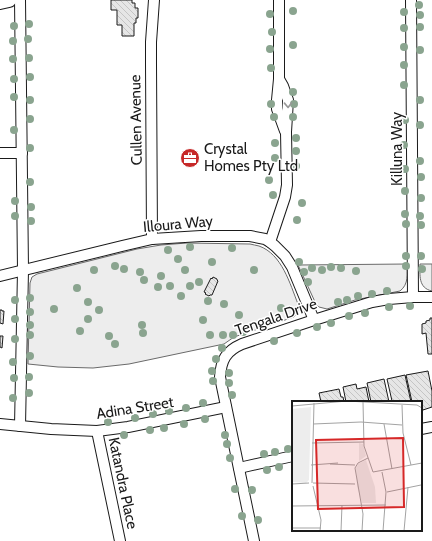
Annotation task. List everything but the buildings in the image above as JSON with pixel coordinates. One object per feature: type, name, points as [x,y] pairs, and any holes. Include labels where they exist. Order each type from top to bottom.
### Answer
[{"type":"street","points":[[0,2],[9,0]]},
{"type":"street","points":[[20,0],[23,270],[20,426]]},
{"type":"street","name":"Cullen Avenue","points":[[152,239],[151,42],[154,0]]},
{"type":"street","points":[[270,242],[285,197],[287,185],[286,132],[288,100],[279,79],[279,0]]},
{"type":"street","name":"Killuna Way","points":[[411,0],[413,297]]},
{"type":"street","points":[[0,153],[22,153]]},
{"type":"street","name":"Illoura Way","points":[[0,276],[152,239],[230,235],[250,236],[265,239],[276,246],[285,256],[292,267],[314,320]]},
{"type":"street","name":"Tengala Drive","points":[[254,541],[220,377],[220,369],[223,360],[228,353],[234,347],[242,344],[356,306],[389,299],[432,297]]},
{"type":"street","name":"Adina Street","points":[[0,424],[51,429],[97,431],[128,427],[226,407]]},
{"type":"street","points":[[422,429],[432,427]]},
{"type":"street","name":"Katandra Place","points":[[97,431],[120,541]]},
{"type":"street","points":[[239,468],[292,456]]},
{"type":"shaded area","points":[[187,243],[250,244],[267,250],[274,256],[284,270],[288,279],[298,304],[298,310],[294,317],[234,337],[224,344],[129,364],[93,368],[28,364],[30,283],[32,277],[37,274],[137,249]]},
{"type":"shaded area","points":[[407,264],[406,282],[400,291],[355,300],[327,309],[319,307],[316,304],[298,265]]},
{"type":"shaded area","points":[[420,264],[432,264],[432,291],[424,287],[422,284],[420,277]]},
{"type":"place","name":"Crystal Homes Pty Ltd","points":[[190,158]]}]
